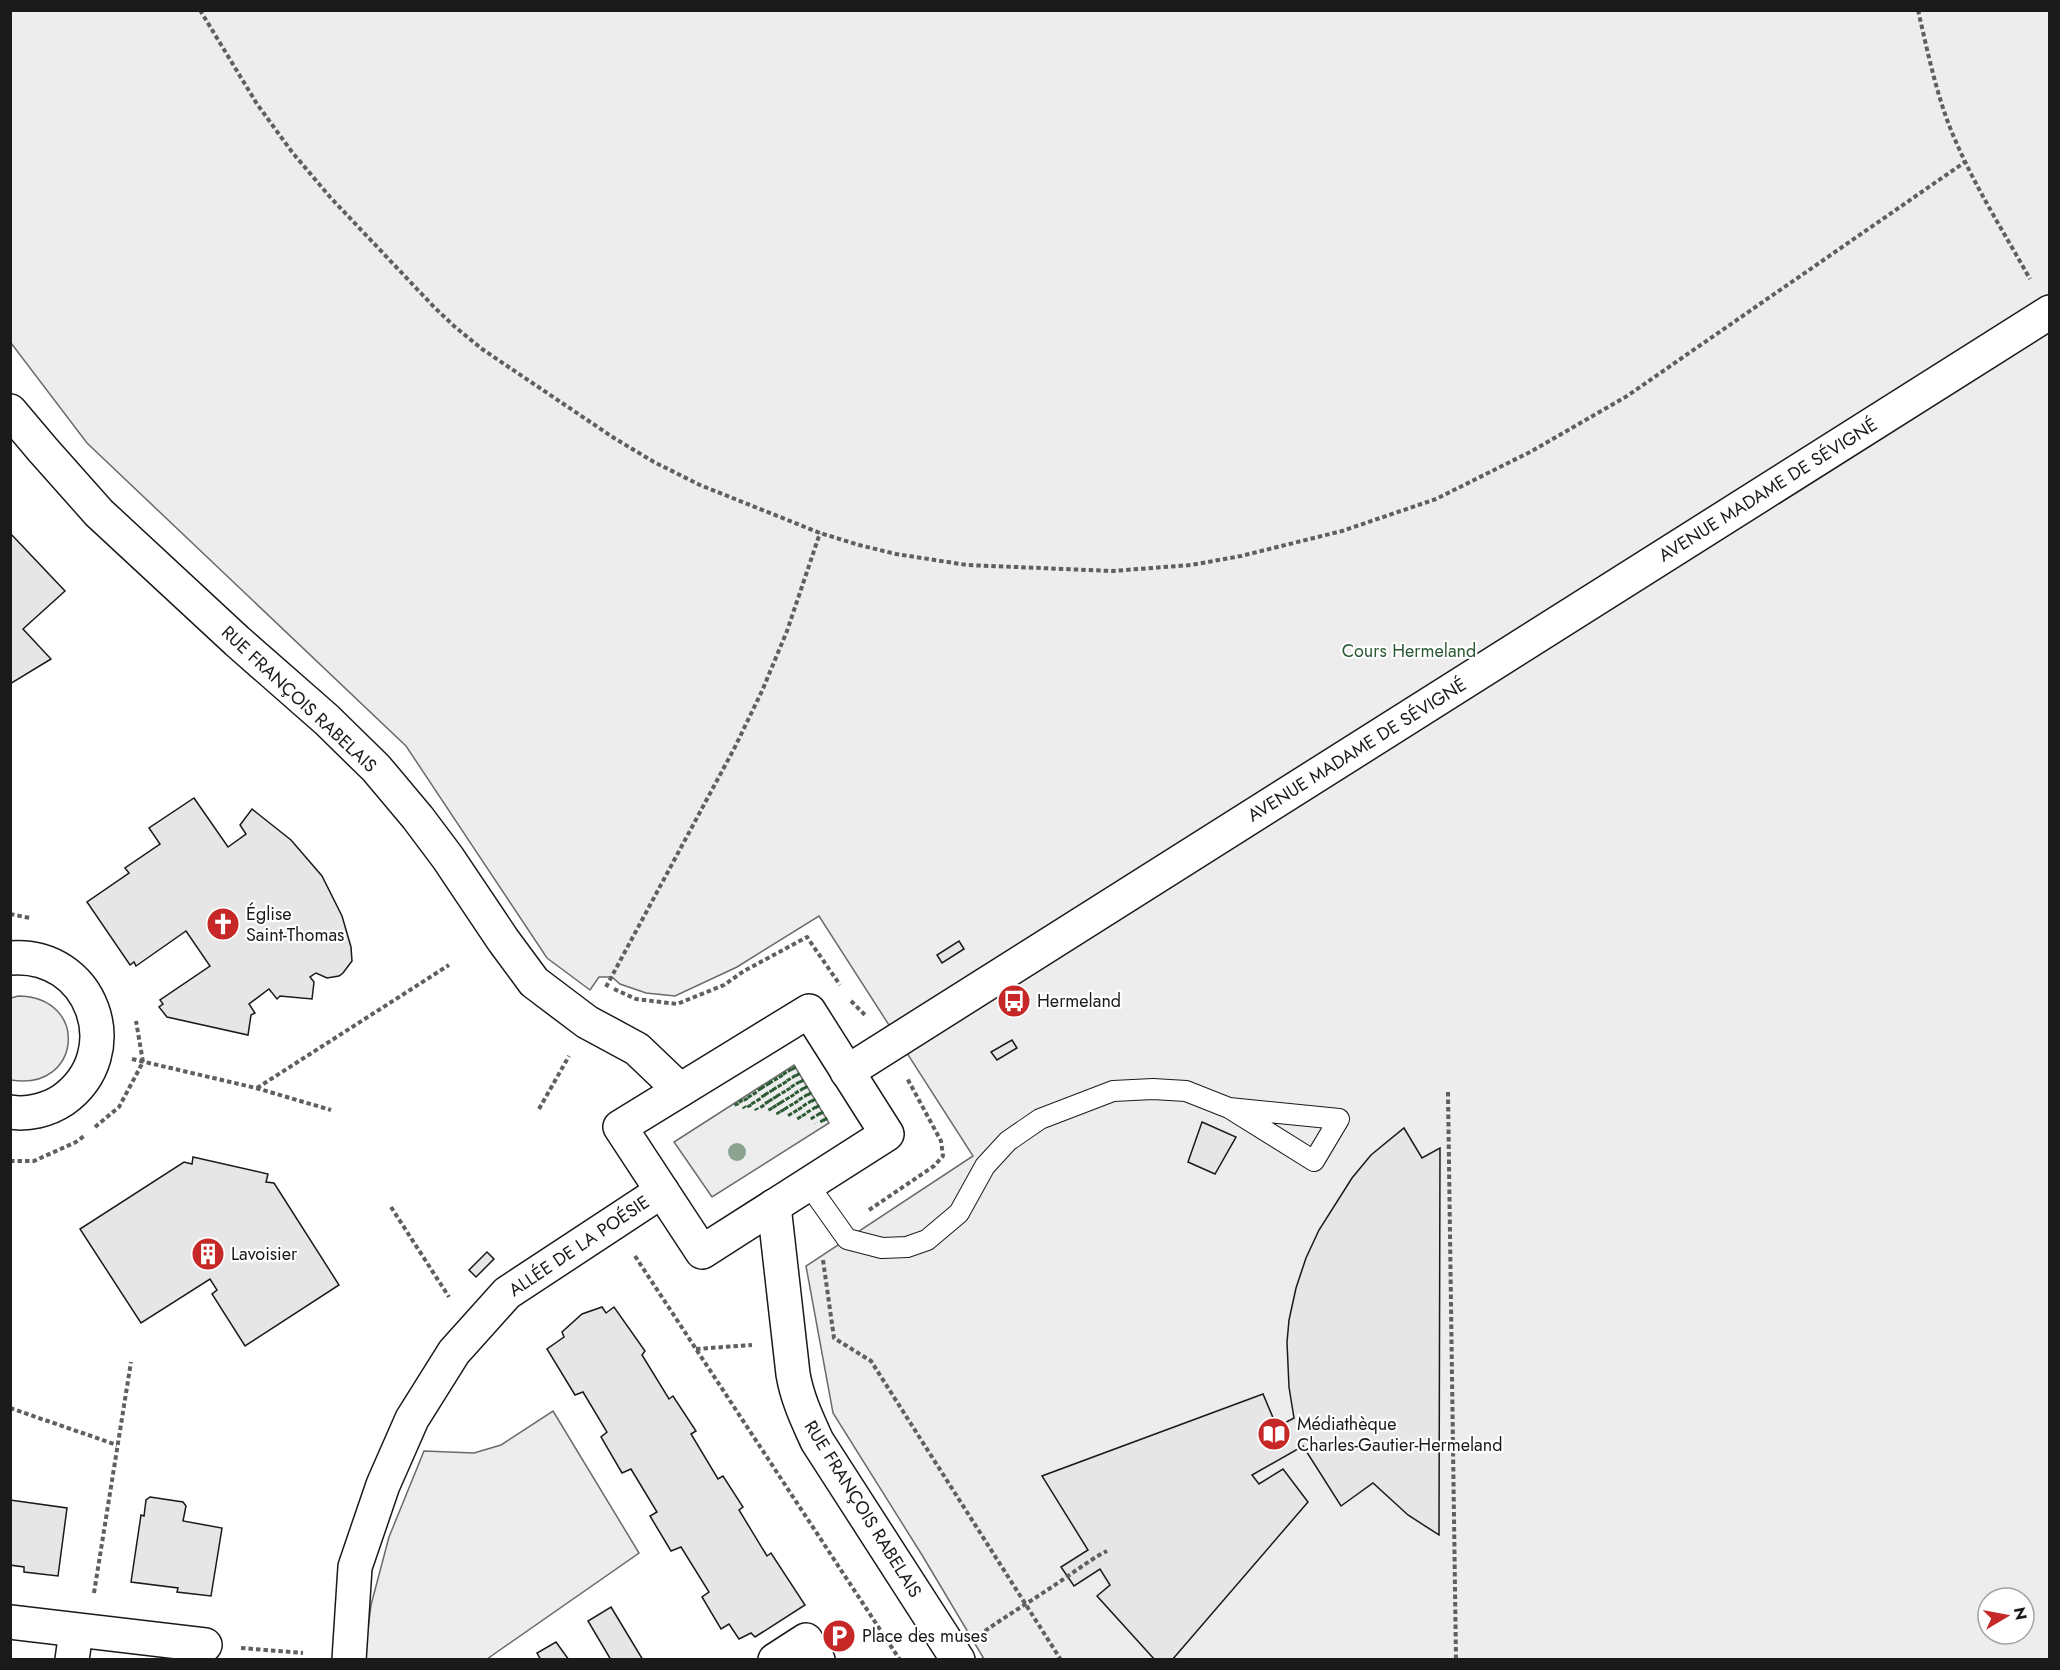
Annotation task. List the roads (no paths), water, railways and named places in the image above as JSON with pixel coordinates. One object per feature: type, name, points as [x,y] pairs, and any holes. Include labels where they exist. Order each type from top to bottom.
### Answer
[{"type":"street","name":"AVENUE MADAME DE SÉVIGNÉ","points":[[847,1072],[2049,312]]},
{"type":"street","name":"RUE FRANÇOIS RABELAIS","points":[[10,411],[99,513],[237,641],[327,720],[376,768],[448,858],[534,982],[587,1022],[637,1048],[680,1090]]},
{"type":"street","points":[[10,958],[30,958],[51,964],[74,980],[90,1002],[96,1019],[96,1051],[91,1069],[81,1084],[57,1104],[43,1110],[26,1113],[10,1112]]},
{"type":"street","points":[[809,1011],[847,1072],[887,1134],[702,1252],[620,1127],[809,1011]]},
{"type":"street","name":"ALLÉE DE LA POÉSIE","points":[[349,1659],[355,1567],[383,1485],[412,1419],[454,1352],[507,1293],[662,1191]]},
{"type":"street","name":"RUE FRANÇOIS RABELAIS","points":[[774,1206],[796,1394],[817,1441],[956,1656]]},
{"type":"street","points":[[10,1622],[78,1641],[204,1645]]},
{"type":"street","points":[[775,1659],[806,1640],[818,1659]]},
{"type":"lane","points":[[808,1184],[847,1239],[882,1248],[907,1247],[927,1240],[959,1213],[985,1166],[1008,1141],[1040,1119],[1113,1091],[1153,1089],[1186,1091],[1229,1108],[1314,1161],[1339,1119],[1229,1108]]},
{"type":"place","name":"Église Saint-Thomas","points":[[223,924]]},
{"type":"place","name":"Hermeland","points":[[1014,1001]]},
{"type":"place","name":"Lavoisier","points":[[208,1254]]},
{"type":"place","name":"Médiathèque Charles-Gautier-Hermeland","points":[[1274,1434]]},
{"type":"place","name":"Place des muses","points":[[839,1636]]},
{"type":"park label","name":"Cours Hermeland","points":[[1409,651]]}]
